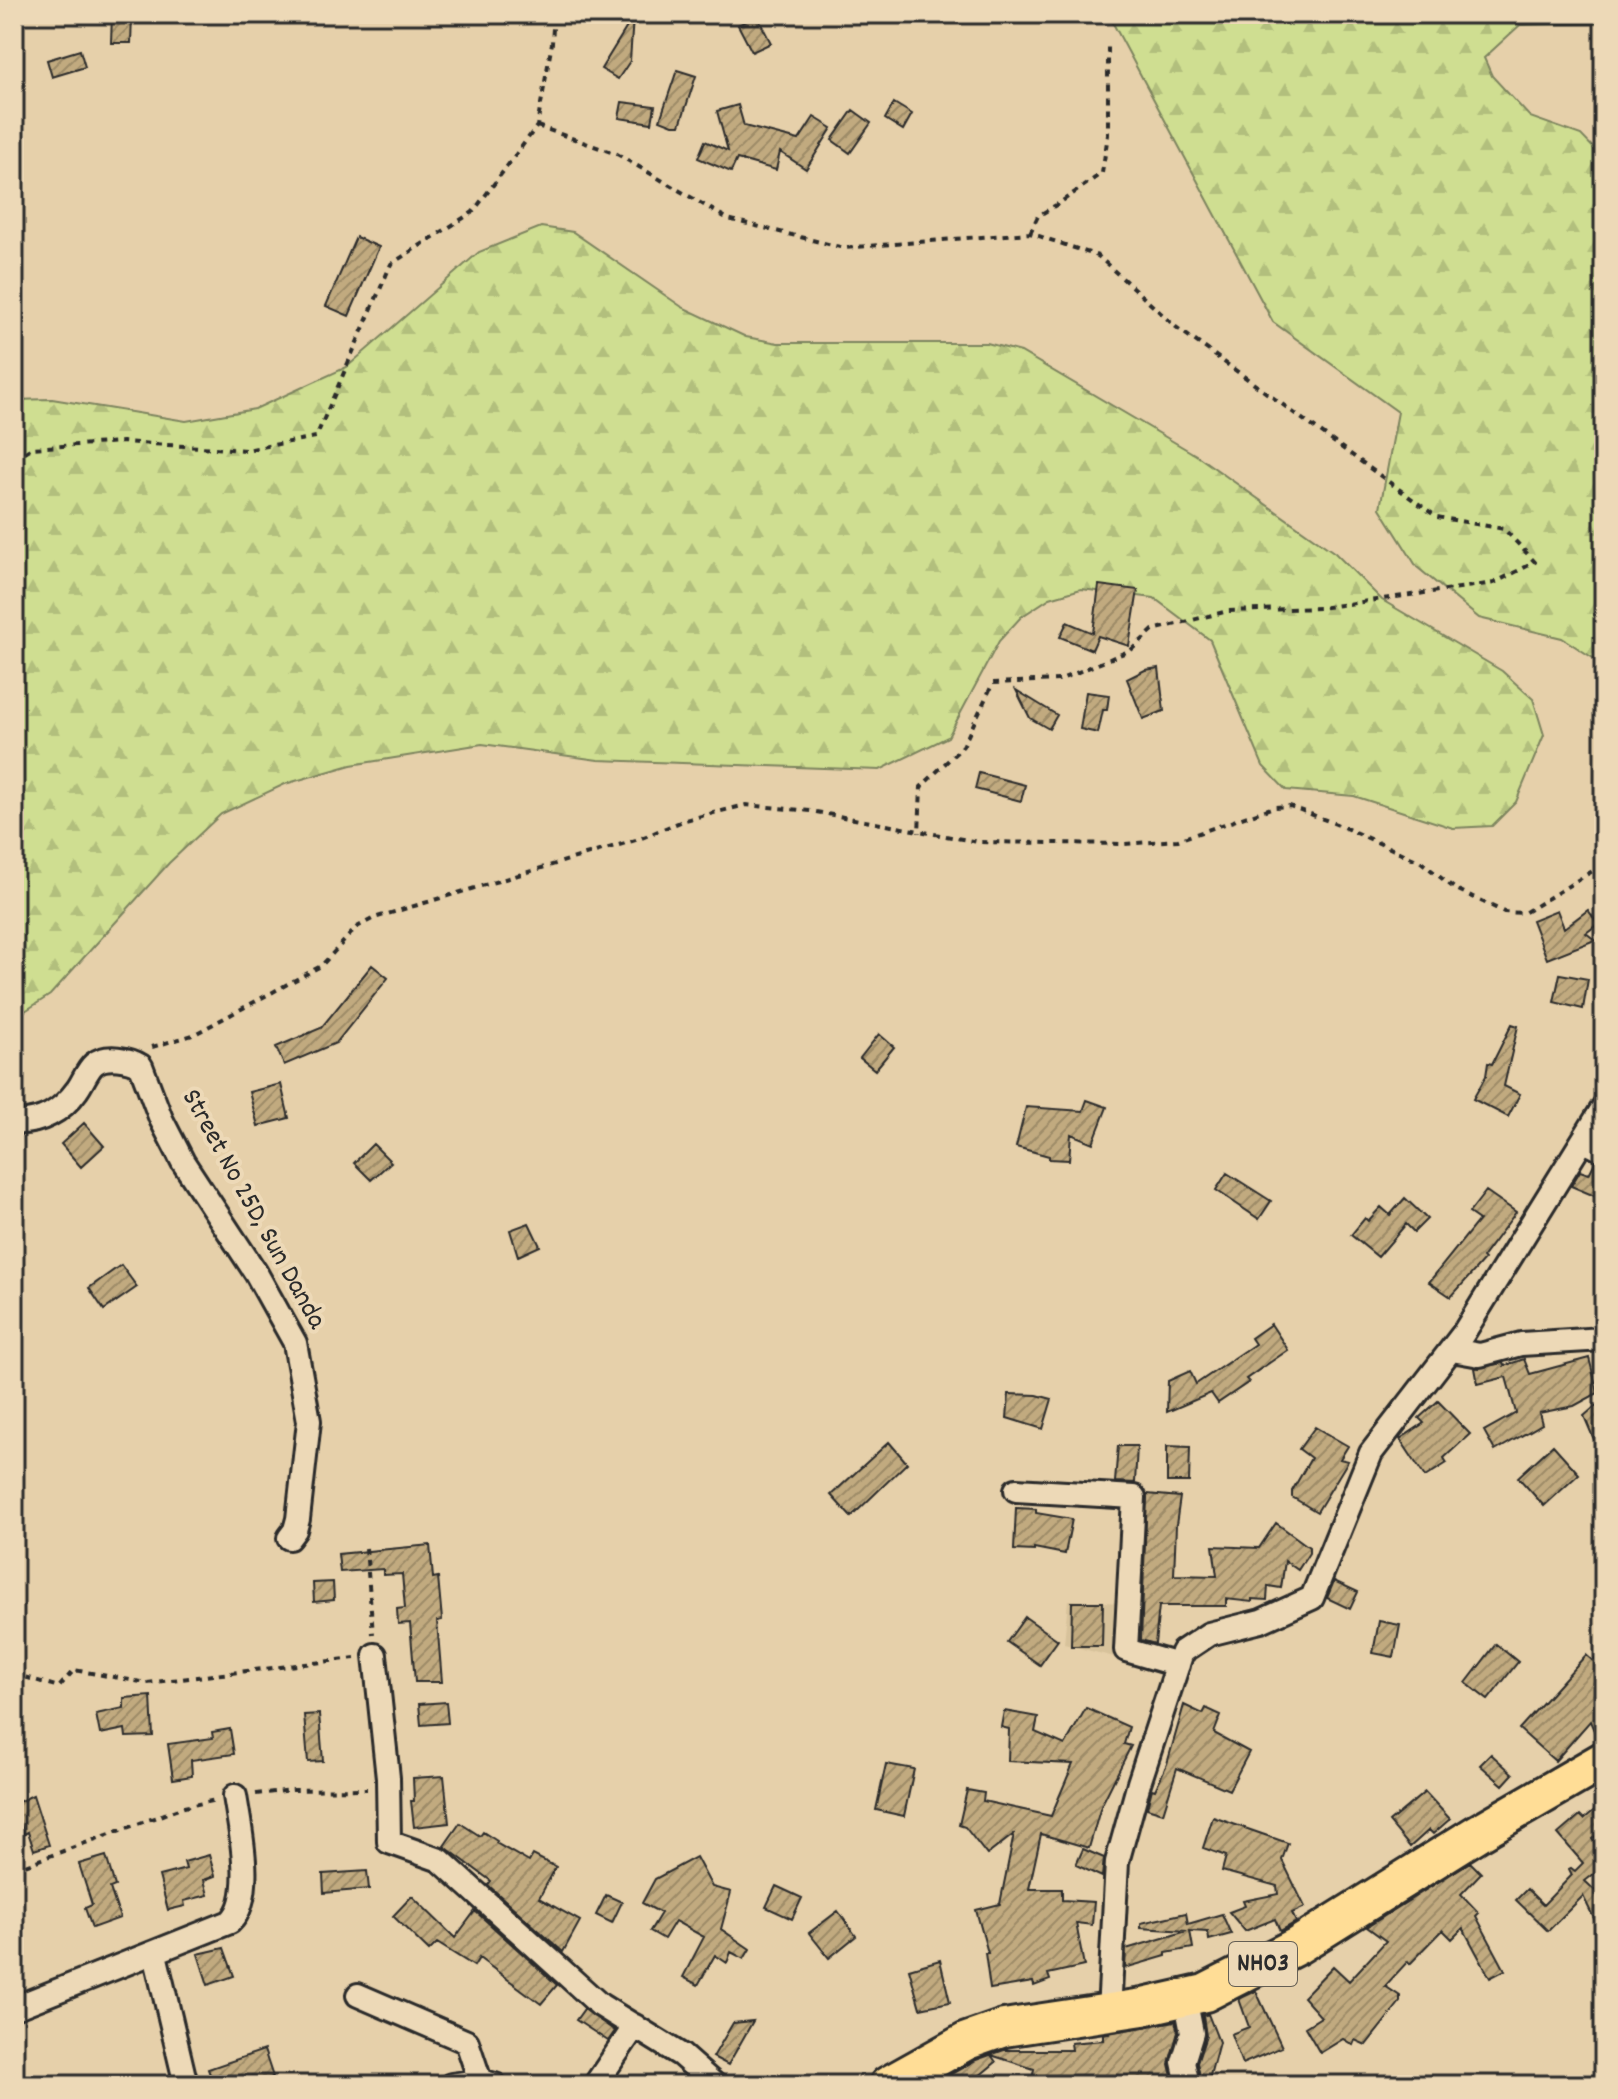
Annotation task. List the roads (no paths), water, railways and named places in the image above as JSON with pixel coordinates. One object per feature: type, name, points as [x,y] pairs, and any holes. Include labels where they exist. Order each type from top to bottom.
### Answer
[{"type":"main road","name":"NH03","points":[[888,2085],[984,2034],[1021,2024],[1109,2012],[1205,1993],[1297,1946],[1478,1833],[1604,1760]]},
{"type":"street","name":"Street No 25D, Sun Danda","points":[[14,1122],[28,1123],[61,1108],[94,1064],[104,1059],[134,1062],[141,1066],[161,1119],[183,1162],[256,1273],[295,1343],[309,1421],[298,1519],[289,1538]]},
{"type":"street","points":[[1109,2012],[1117,1862],[1182,1652],[1209,1634],[1261,1621],[1312,1598],[1371,1453],[1452,1350],[1594,1146],[1604,1106]]},
{"type":"street","points":[[1452,1350],[1480,1355],[1521,1344],[1604,1339]]},
{"type":"street","points":[[1016,1490],[1134,1497],[1126,1650],[1178,1665]]},
{"type":"street","points":[[375,1655],[388,1788],[389,1842],[440,1860],[600,2005],[681,2055],[715,2085]]},
{"type":"street","points":[[14,2008],[155,1954],[236,1917],[244,1894],[243,1852],[235,1796]]},
{"type":"street","points":[[155,1954],[186,2085]]},
{"type":"street","points":[[358,1995],[467,2042],[488,2083],[451,2085]]},
{"type":"street","points":[[1185,1997],[1192,2033],[1183,2062],[1188,2085]]},
{"type":"street","points":[[595,2085],[635,2026]]}]
